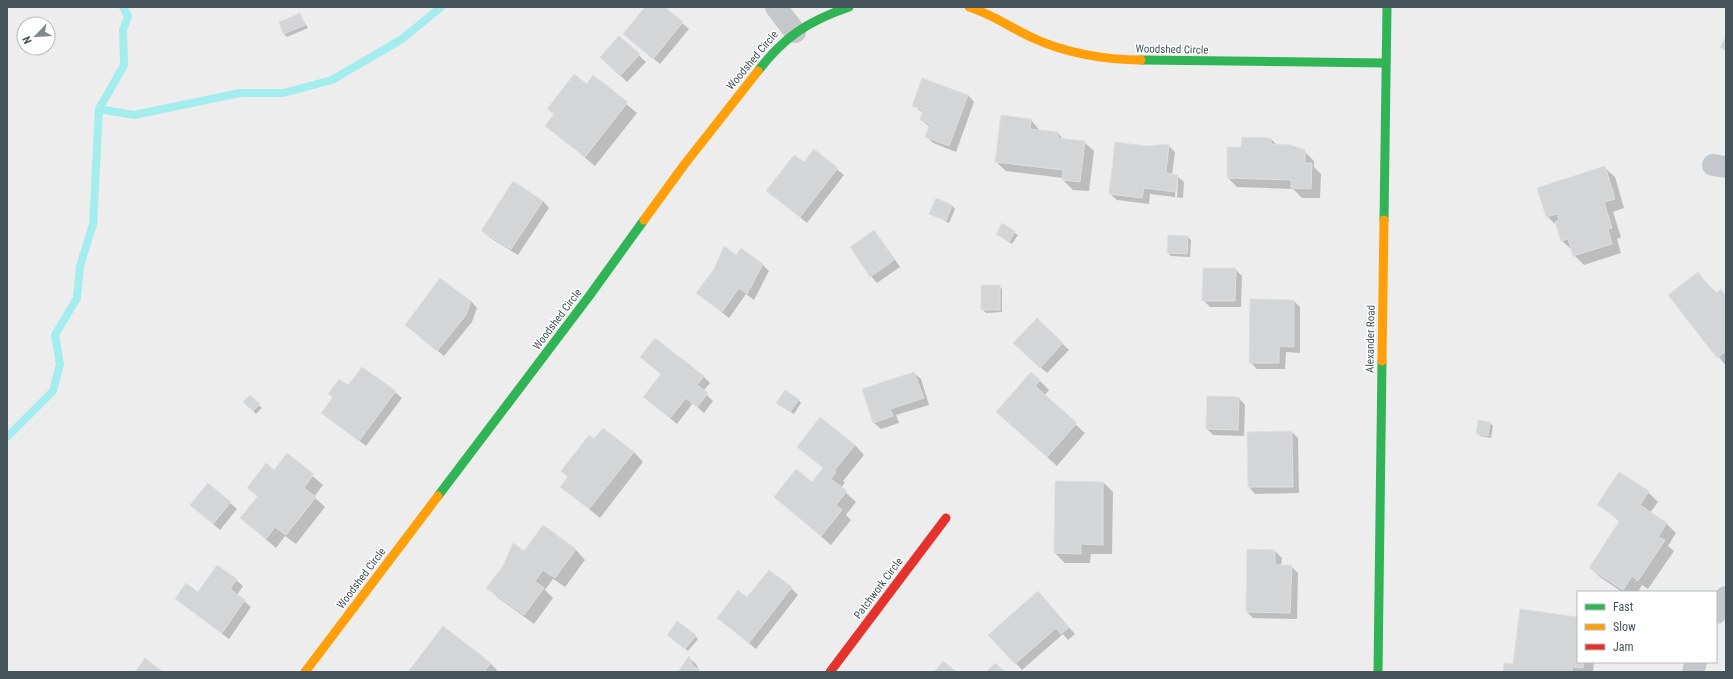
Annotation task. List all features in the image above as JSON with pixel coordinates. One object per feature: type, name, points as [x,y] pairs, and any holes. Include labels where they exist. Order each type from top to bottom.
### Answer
[{"type":"street","points":[[776,7],[795,32]]},
{"type":"street","name":"Woodshed Circle","points":[[305,672],[590,294],[684,165],[772,53],[786,37],[821,17],[849,7]]},
{"type":"street","name":"Woodshed Circle","points":[[969,7],[1034,38],[1060,47],[1115,58],[1135,60],[1385,63]]},
{"type":"street","name":"Alexander Road","points":[[1378,672],[1385,63],[1387,7]]},
{"type":"street","name":"Patchwork Circle","points":[[830,672],[946,518]]},
{"type":"street","points":[[1717,611],[1726,598]]},
{"type":"building","points":[[645,7],[665,7],[683,22],[653,59],[623,34]]},
{"type":"building","points":[[300,13],[305,25],[283,34],[279,22]]},
{"type":"building","points":[[619,36],[640,54],[620,76],[600,57]]},
{"type":"building","points":[[1726,36],[1726,51],[1720,47]]},
{"type":"building","points":[[574,74],[587,84],[593,75],[628,102],[585,157],[545,126],[554,114],[547,109]]},
{"type":"building","points":[[922,78],[968,95],[949,146],[925,137],[930,124],[920,120],[923,110],[912,106]]},
{"type":"building","points":[[1001,115],[1031,119],[1030,129],[1058,132],[1058,138],[1085,141],[1080,182],[1062,180],[1063,170],[995,162]]},
{"type":"building","points":[[1242,137],[1271,138],[1271,144],[1290,145],[1305,150],[1305,163],[1312,163],[1311,189],[1291,188],[1291,180],[1227,178],[1227,147],[1241,147]]},
{"type":"building","points":[[1115,142],[1147,146],[1169,144],[1166,173],[1178,175],[1176,192],[1144,188],[1142,198],[1109,194]]},
{"type":"building","points":[[814,149],[838,168],[800,217],[766,191],[794,155],[804,162]]},
{"type":"building","points":[[1605,166],[1615,199],[1604,202],[1612,228],[1608,229],[1612,244],[1573,256],[1568,239],[1561,241],[1555,222],[1559,220],[1557,214],[1546,217],[1537,188]]},
{"type":"building","points":[[513,181],[543,201],[511,249],[481,231]]},
{"type":"building","points":[[936,198],[952,205],[946,221],[929,214]]},
{"type":"building","points":[[1002,223],[1015,231],[1009,242],[996,234]]},
{"type":"building","points":[[874,230],[894,260],[870,277],[850,247]]},
{"type":"building","points":[[1168,235],[1188,236],[1187,254],[1167,253]]},
{"type":"building","points":[[724,246],[736,255],[741,248],[763,264],[747,294],[739,288],[722,312],[696,293],[714,269]]},
{"type":"building","points":[[1203,268],[1236,268],[1235,301],[1202,301]]},
{"type":"building","points":[[1698,272],[1715,294],[1721,289],[1726,296],[1726,351],[1717,358],[1668,295]]},
{"type":"building","points":[[440,278],[471,301],[466,315],[437,351],[405,325]]},
{"type":"building","points":[[981,285],[1000,285],[1000,310],[981,310]]},
{"type":"building","points":[[1250,299],[1294,300],[1294,347],[1279,346],[1279,363],[1249,363]]},
{"type":"building","points":[[1037,318],[1063,343],[1040,368],[1013,343]]},
{"type":"building","points":[[655,338],[704,376],[697,385],[708,393],[697,407],[686,398],[670,418],[643,397],[661,374],[640,357]]},
{"type":"building","points":[[362,367],[396,391],[359,441],[321,413],[333,397],[328,394],[339,379],[348,385]]},
{"type":"building","points":[[914,372],[924,398],[890,409],[893,416],[873,423],[862,389]]},
{"type":"building","points":[[1031,372],[1040,380],[1035,386],[1077,423],[1047,457],[996,412]]},
{"type":"building","points":[[785,390],[799,399],[790,412],[776,403]]},
{"type":"building","points":[[250,395],[260,404],[253,411],[243,402]]},
{"type":"building","points":[[1207,396],[1239,397],[1238,430],[1206,429]]},
{"type":"building","points":[[820,417],[855,445],[834,471],[836,472],[831,479],[847,491],[836,505],[842,510],[821,536],[774,497],[796,469],[812,482],[823,468],[797,447]]},
{"type":"building","points":[[1478,420],[1490,422],[1488,436],[1476,434]]},
{"type":"building","points":[[603,428],[634,452],[589,509],[560,487],[568,477],[561,471],[589,435],[594,439]]},
{"type":"building","points":[[1292,431],[1293,487],[1248,487],[1247,432]]},
{"type":"building","points":[[287,453],[314,474],[304,488],[316,497],[286,535],[275,527],[266,539],[240,518],[258,496],[247,488],[266,463],[274,470]]},
{"type":"building","points":[[1619,472],[1649,491],[1640,505],[1667,523],[1658,537],[1665,540],[1638,581],[1632,576],[1623,590],[1589,568],[1620,520],[1597,505]]},
{"type":"building","points":[[1055,481],[1103,482],[1103,545],[1081,544],[1081,554],[1054,553]]},
{"type":"building","points":[[208,483],[231,502],[213,524],[190,505]]},
{"type":"building","points":[[543,525],[576,549],[555,578],[543,570],[535,581],[544,588],[524,615],[486,588],[503,566],[513,543],[524,551]]},
{"type":"building","points":[[1247,549],[1275,550],[1275,565],[1292,565],[1290,613],[1246,612]]},
{"type":"building","points":[[217,565],[237,579],[230,589],[245,600],[222,633],[175,599],[186,583],[198,592]]},
{"type":"building","points":[[769,570],[792,587],[749,643],[717,618],[738,590],[747,597]]},
{"type":"building","points":[[1038,591],[1069,627],[1061,634],[1056,628],[1015,664],[988,635]]},
{"type":"building","points":[[1520,609],[1577,617],[1577,663],[1584,663],[1583,668],[1572,667],[1572,672],[1503,672],[1504,663],[1513,664]]},
{"type":"building","points":[[677,621],[696,635],[685,649],[667,635]]},
{"type":"building","points":[[443,626],[491,663],[484,672],[408,672]]},
{"type":"building","points":[[689,656],[693,666],[702,672],[678,672]]},
{"type":"building","points":[[145,658],[163,672],[135,672]]},
{"type":"building","points":[[943,661],[957,672],[934,672]]},
{"type":"building","points":[[995,663],[1004,671],[986,672]]},
{"type":"waterway","points":[[7,437],[53,391],[60,364],[55,335],[77,298],[80,266],[93,224],[99,109],[124,65],[123,30],[128,16],[123,7]]},
{"type":"waterway","points":[[99,109],[134,115],[240,93],[283,93],[332,80],[402,39],[441,7]]},
{"type":"traffic: fast","points":[[758,71],[777,49],[809,24],[834,12],[849,7]]},
{"type":"traffic: fast","points":[[1384,220],[1387,7]]},
{"type":"traffic: fast","points":[[1141,60],[1385,63]]},
{"type":"traffic: fast","points":[[438,496],[590,295],[644,220]]},
{"type":"traffic: fast","points":[[1378,672],[1382,361]]},
{"type":"traffic: slow","points":[[969,7],[986,13],[1033,38],[1058,48],[1086,55],[1114,59],[1141,60]]},
{"type":"traffic: slow","points":[[644,220],[684,165],[758,71]]},
{"type":"traffic: slow","points":[[1382,361],[1384,220]]},
{"type":"traffic: slow","points":[[305,672],[438,496]]},
{"type":"traffic: jam","points":[[830,672],[946,518]]}]
